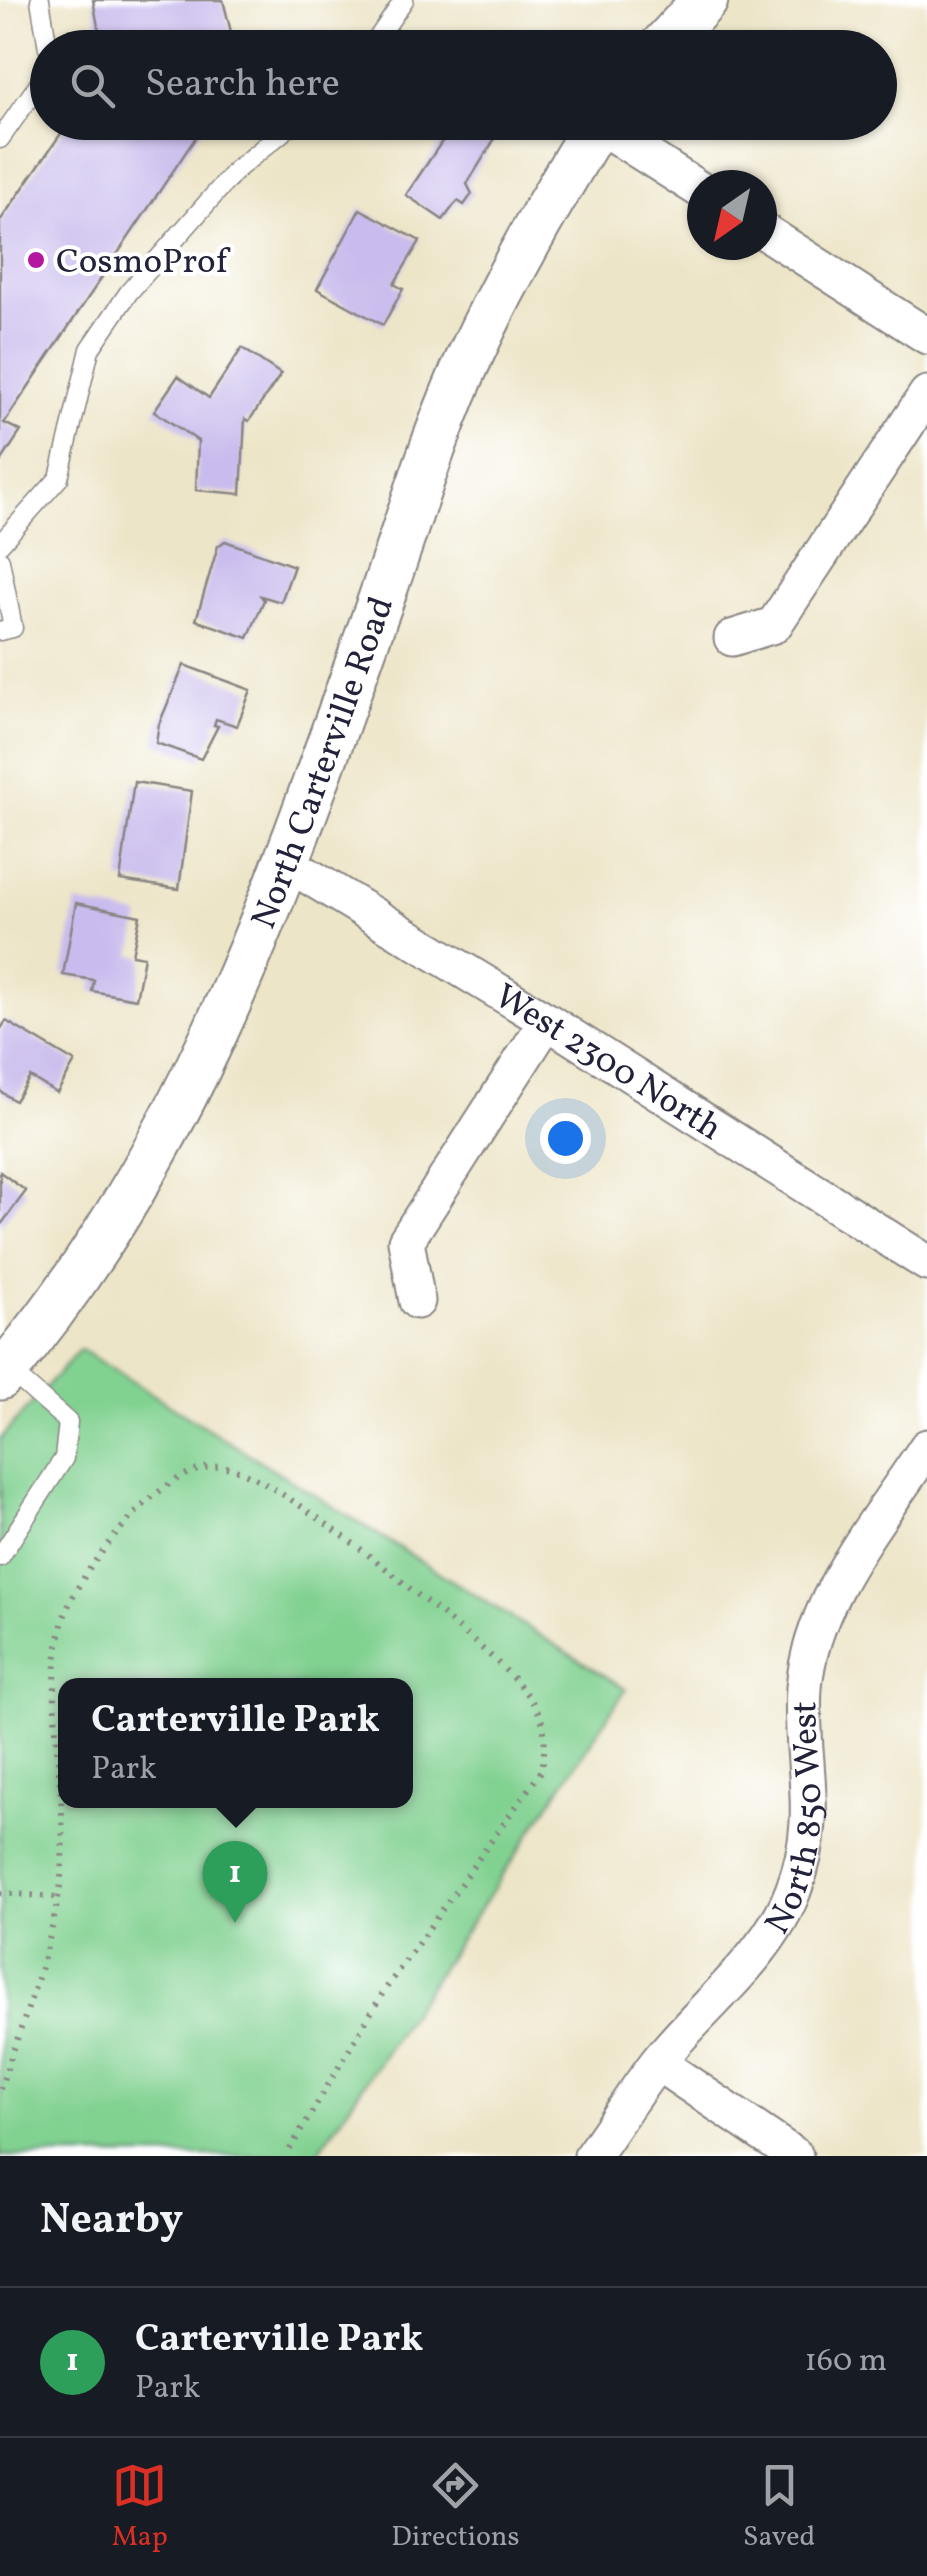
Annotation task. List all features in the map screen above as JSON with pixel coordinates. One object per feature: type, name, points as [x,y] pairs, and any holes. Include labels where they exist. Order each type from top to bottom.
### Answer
[{"type":"street","points":[[678,30],[705,0]]},
{"type":"street","name":"North Carterville Road","points":[[4,1373],[104,1237],[189,1094],[238,989],[287,863],[470,355],[589,140]]},
{"type":"street","points":[[624,140],[687,181]]},
{"type":"street","points":[[777,240],[927,336]]},
{"type":"street","points":[[732,638],[774,626],[927,394]]},
{"type":"street","name":"West 2300 North","points":[[287,863],[547,1021],[927,1263]]},
{"type":"street","points":[[417,1301],[406,1241],[547,1021]]},
{"type":"street","name":"North 850 West","points":[[592,2156],[658,2062],[778,1925],[794,1890],[809,1827],[811,1787],[803,1732],[814,1637],[833,1592],[927,1447]]},
{"type":"street","points":[[658,2062],[795,2156]]},
{"type":"lane","points":[[40,0],[45,30]]},
{"type":"lane","points":[[383,30],[404,0]]},
{"type":"lane","points":[[0,139],[30,96]]},
{"type":"lane","points":[[0,544],[60,478],[90,349],[129,292],[236,170],[272,140]]},
{"type":"lane","points":[[0,560],[13,628],[0,632]]},
{"type":"lane","points":[[0,1557],[64,1458],[68,1422],[4,1373]]},
{"type":"path","points":[[58,1783],[54,1730],[61,1626],[90,1566],[142,1503],[188,1474],[230,1468],[282,1496],[385,1567],[496,1662],[540,1714],[546,1738],[542,1770],[384,1991],[286,2156]]},
{"type":"path","points":[[0,2089],[57,1897],[62,1836],[60,1808]]},
{"type":"path","points":[[0,1893],[57,1897]]},
{"type":"green space","points":[[80,1349],[626,1689],[316,2156],[0,2156],[0,1439]]},
{"type":"building","points":[[93,0],[223,0],[230,30],[99,30]]},
{"type":"building","points":[[56,140],[194,140],[4,423],[21,431],[0,463],[0,221]]},
{"type":"building","points":[[443,140],[494,140],[467,184],[472,194],[464,205],[458,201],[443,220],[406,195]]},
{"type":"building","points":[[360,209],[420,241],[394,284],[403,289],[383,325],[317,289]]},
{"type":"building","points":[[242,348],[281,374],[249,421],[245,419],[241,494],[196,490],[198,441],[154,411],[178,376],[209,398]]},
{"type":"building","points":[[225,541],[294,566],[281,602],[261,596],[264,600],[248,638],[196,620],[218,546]]},
{"type":"building","points":[[184,665],[251,690],[237,726],[216,719],[214,725],[218,726],[201,759],[156,743],[159,724]]},
{"type":"building","points":[[134,782],[192,791],[179,889],[120,880]]},
{"type":"building","points":[[76,903],[140,916],[132,955],[144,957],[136,999],[92,991],[94,980],[63,975]]},
{"type":"building","points":[[6,1021],[75,1062],[57,1093],[30,1077],[15,1101],[0,1091],[0,1030]]},
{"type":"building","points":[[0,1172],[26,1191],[0,1226]]},
{"type":"place","name":"CosmoProf","points":[[36,260]]},
{"type":"place","name":"Carterville Park","points":[[235,1923]]}]
